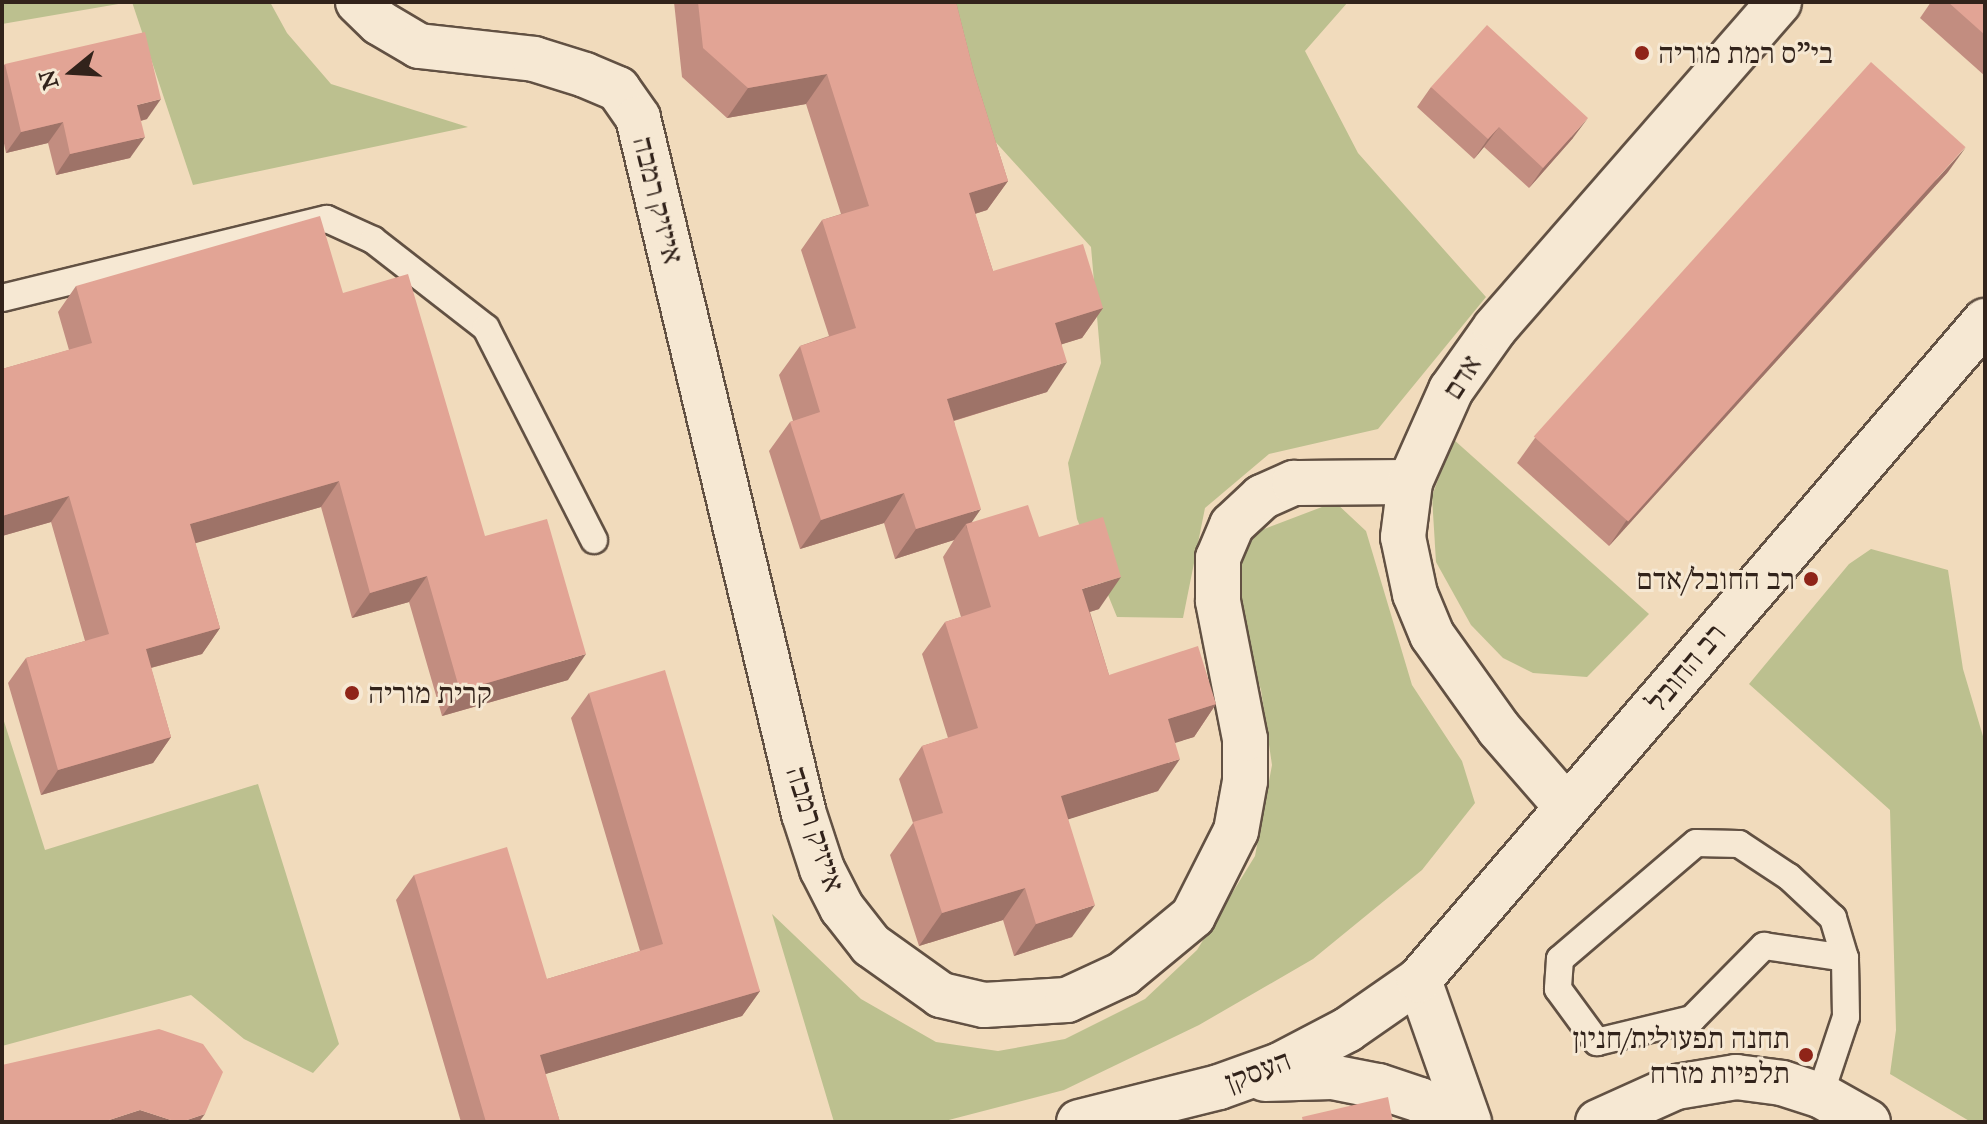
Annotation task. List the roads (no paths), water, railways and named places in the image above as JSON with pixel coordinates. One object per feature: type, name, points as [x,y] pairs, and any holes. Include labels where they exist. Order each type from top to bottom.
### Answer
[{"type":"street","name":"אייזיק רמבה","points":[[358,2],[380,23],[419,46],[534,59],[585,75],[618,89],[638,118],[804,814],[822,869],[842,908],[871,945],[941,995],[984,1005],[1067,1000],[1123,974],[1193,916],[1236,831],[1245,781],[1245,739],[1218,601],[1218,558],[1232,525],[1262,497],[1294,483],[1410,482]]},
{"type":"street","name":"אדם","points":[[1565,805],[1499,729],[1432,635],[1415,594],[1403,537],[1410,482],[1451,390],[1495,328],[1779,2]]},
{"type":"street","name":"רב החובל","points":[[1419,980],[1565,805],[1985,321]]},
{"type":"street","name":"העסקן","points":[[1079,1122],[1219,1087],[1280,1065],[1347,1030],[1419,980]]},
{"type":"street","points":[[1419,980],[1469,1122]]},
{"type":"street","points":[[1219,1087],[1332,1077],[1420,1100],[1456,1122]]},
{"type":"street","points":[[1598,1122],[1676,1087],[1736,1077],[1782,1083],[1820,1095],[1868,1122]]},
{"type":"lane","points":[[2,298],[327,219],[373,240],[486,328],[594,540]]},
{"type":"lane","points":[[1820,1095],[1846,1017],[1845,958],[1833,918],[1789,877],[1739,844],[1696,843],[1560,959],[1558,989],[1597,1042],[1692,1019],[1764,946],[1845,958]]},
{"type":"place","name":"בי\"ס רמת מוריה","points":[[1642,53]]},
{"type":"place","name":"רב החובל/אדם","points":[[1811,579]]},
{"type":"place","name":"קרית מוריה","points":[[352,693]]},
{"type":"place","name":"תחנה תפעולית/חניון תלפיות מזרח","points":[[1806,1055]]}]
